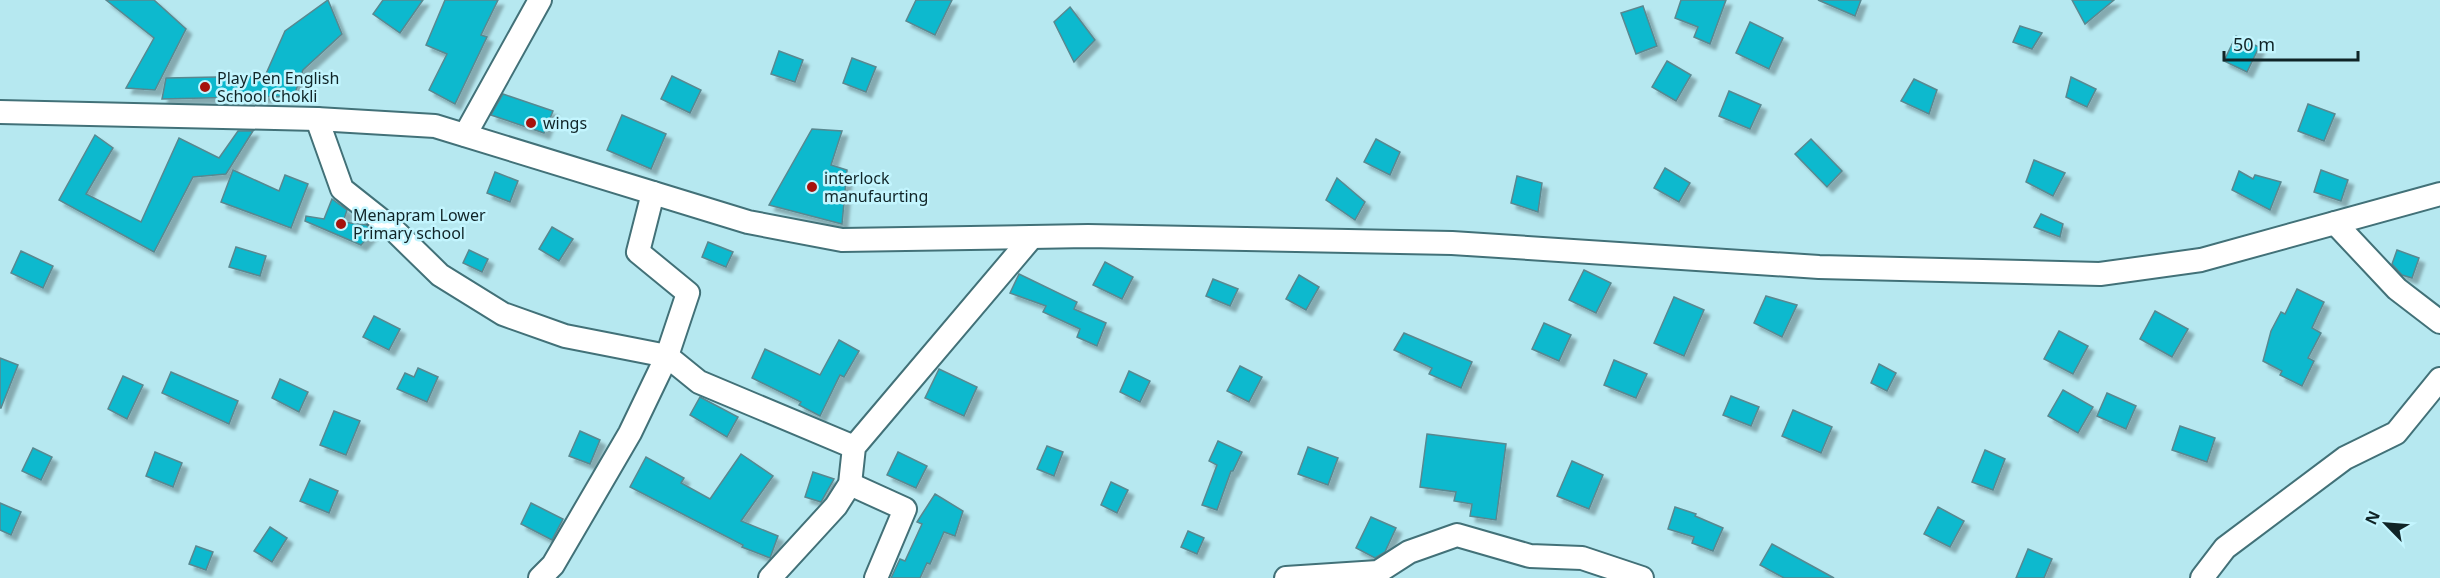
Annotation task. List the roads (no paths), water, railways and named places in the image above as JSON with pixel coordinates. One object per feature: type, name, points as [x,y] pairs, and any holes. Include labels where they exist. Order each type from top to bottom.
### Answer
[{"type":"street","points":[[465,135],[540,0]]},
{"type":"street","points":[[0,112],[317,119],[435,126],[748,222],[842,240],[1032,237],[1452,243],[1819,267],[2100,274],[2201,260],[2440,194]]},
{"type":"street","points":[[317,119],[342,189],[396,231],[440,275],[503,314],[565,336],[667,356],[699,382],[854,447]]},
{"type":"street","points":[[540,578],[553,565],[630,433],[667,356],[688,293],[638,252],[653,193]]},
{"type":"street","points":[[2335,223],[2397,289],[2440,322]]},
{"type":"street","points":[[770,578],[836,506],[850,484],[854,447],[1032,237]]},
{"type":"street","points":[[2202,578],[2225,548],[2345,458],[2396,433],[2440,379]]},
{"type":"street","points":[[850,484],[905,509],[876,578]]},
{"type":"street","points":[[1286,578],[1378,572],[1409,552],[1457,535],[1530,556],[1582,558],[1642,578]]},
{"type":"place","name":"Play Pen English School Chokli","points":[[205,87]]},
{"type":"place","name":"wings","points":[[531,123]]},
{"type":"place","name":"interlock manufaurting","points":[[812,187]]},
{"type":"place","name":"Menapram Lower Primary school","points":[[341,224]]}]
